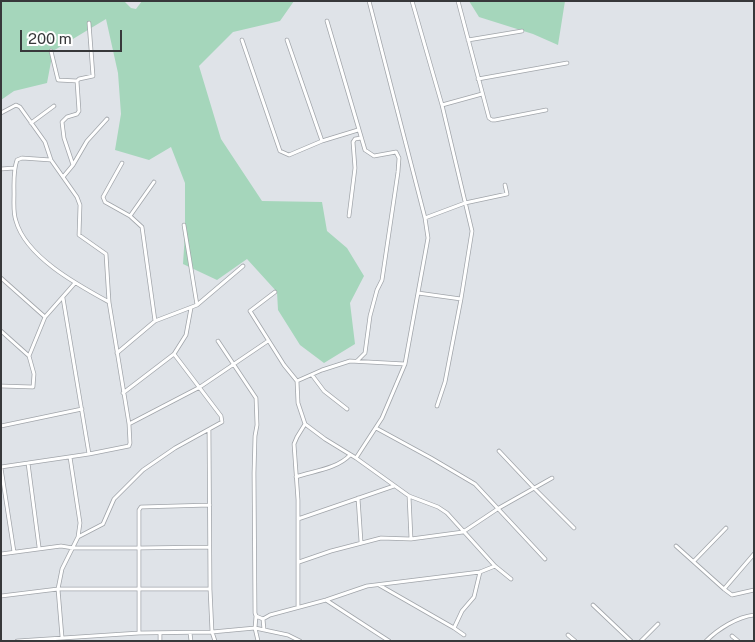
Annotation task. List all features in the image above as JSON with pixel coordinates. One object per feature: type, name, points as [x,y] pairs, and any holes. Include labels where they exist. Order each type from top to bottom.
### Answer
[{"type":"street","points":[[356,458],[382,418],[405,364],[428,238],[425,218],[369,1]]},
{"type":"street","points":[[412,1],[442,105],[471,225],[472,237],[445,382],[437,406]]},
{"type":"street","points":[[458,1],[487,115],[492,120],[546,110]]},
{"type":"street","points":[[327,21],[365,150],[374,156],[396,152],[398,153],[399,164],[382,280],[377,290],[370,316],[365,353],[357,361]]},
{"type":"street","points":[[51,51],[58,80],[77,82],[79,79],[93,76],[89,22]]},
{"type":"street","points":[[468,40],[522,31]]},
{"type":"street","points":[[242,40],[280,151],[289,155],[322,141],[356,130],[359,131]]},
{"type":"street","points":[[288,40],[322,141]]},
{"type":"street","points":[[478,80],[566,64]]},
{"type":"street","points":[[73,165],[64,138],[62,122],[79,111],[77,82]]},
{"type":"street","points":[[442,105],[482,94]]},
{"type":"street","points":[[1,114],[18,105],[31,122],[45,142],[51,160],[77,196],[80,205],[79,235],[106,254],[109,302],[123,393],[130,424],[129,446],[1,468],[14,552]]},
{"type":"street","points":[[31,122],[54,106]]},
{"type":"street","points":[[63,177],[73,165],[86,140],[107,119]]},
{"type":"street","points":[[349,216],[355,168],[353,142],[355,139],[362,138]]},
{"type":"street","points":[[51,160],[19,159],[14,168],[15,218],[23,237],[34,252],[75,283],[109,302]]},
{"type":"street","points":[[122,163],[103,197],[105,202],[130,216],[142,227],[145,236],[155,321]]},
{"type":"street","points":[[1,169],[14,168]]},
{"type":"street","points":[[130,216],[154,182]]},
{"type":"street","points":[[425,218],[465,203],[507,194],[505,185]]},
{"type":"street","points":[[184,225],[197,305]]},
{"type":"street","points":[[117,353],[155,321],[197,305],[243,266]]},
{"type":"street","points":[[1,278],[45,317]]},
{"type":"street","points":[[29,356],[45,317],[75,283]]},
{"type":"street","points":[[275,292],[250,312],[297,381],[298,403],[305,424],[409,496],[447,512],[495,566],[511,579]]},
{"type":"street","points":[[418,293],[461,299]]},
{"type":"street","points":[[63,298],[89,454]]},
{"type":"street","points":[[123,393],[174,354],[186,335],[192,308]]},
{"type":"street","points":[[1,331],[29,356],[34,374],[33,386],[1,386]]},
{"type":"street","points":[[218,341],[256,398],[254,474],[255,628],[258,641]]},
{"type":"street","points":[[130,424],[200,387],[268,341]]},
{"type":"street","points":[[78,537],[103,524],[114,499],[143,470],[175,448],[220,424],[222,419],[174,354]]},
{"type":"street","points":[[297,381],[337,365],[357,361],[405,364]]},
{"type":"street","points":[[312,375],[324,391],[347,409]]},
{"type":"street","points":[[1,426],[82,409]]},
{"type":"street","points":[[298,606],[298,520],[294,444],[305,424]]},
{"type":"street","points":[[376,428],[467,479],[499,508],[545,559]]},
{"type":"street","points":[[209,430],[210,589],[212,632],[215,641]]},
{"type":"street","points":[[499,451],[574,528]]},
{"type":"street","points":[[296,476],[336,465],[346,460],[350,455]]},
{"type":"street","points":[[62,637],[58,589],[62,569],[78,537],[80,524],[70,457]]},
{"type":"street","points":[[28,463],[39,547]]},
{"type":"street","points":[[299,562],[361,542],[381,538],[411,539],[463,532],[499,508],[552,478]]},
{"type":"street","points":[[298,520],[394,486]]},
{"type":"street","points":[[409,496],[411,539]]},
{"type":"street","points":[[358,498],[361,542]]},
{"type":"street","points":[[139,633],[139,510],[141,507],[210,505]]},
{"type":"street","points":[[694,561],[726,528]]},
{"type":"street","points":[[1,554],[39,547],[61,546],[73,548],[209,547]]},
{"type":"street","points":[[676,546],[732,595],[754,590]]},
{"type":"street","points":[[724,589],[754,554]]},
{"type":"street","points":[[263,619],[298,606],[326,600],[367,586],[480,572],[495,566]]},
{"type":"street","points":[[454,628],[462,611],[474,597],[480,572]]},
{"type":"street","points":[[379,584],[464,635]]},
{"type":"street","points":[[1,596],[58,589],[210,589]]},
{"type":"street","points":[[326,600],[389,641]]},
{"type":"street","points":[[593,605],[631,641]]},
{"type":"street","points":[[706,641],[712,634],[729,624],[754,615]]},
{"type":"street","points":[[256,616],[263,619]]},
{"type":"street","points":[[263,619],[264,630]]},
{"type":"street","points":[[641,641],[658,624]]},
{"type":"street","points":[[18,641],[139,633],[212,632],[255,628],[288,635],[300,641]]},
{"type":"street","points":[[160,633],[160,641]]},
{"type":"street","points":[[190,633],[192,641]]},
{"type":"street","points":[[568,635],[574,641]]},
{"type":"street","points":[[732,636],[738,641]]},
{"type":"green space","points":[[1,1],[124,1],[131,8],[136,9],[142,1],[294,1],[280,21],[233,32],[199,66],[221,139],[262,201],[322,202],[327,231],[347,248],[364,276],[350,303],[355,344],[324,363],[300,345],[278,310],[277,292],[247,259],[217,280],[183,264],[185,183],[171,147],[149,160],[115,150],[121,114],[118,73],[106,19],[53,51],[47,83],[14,91],[1,100]]},
{"type":"green space","points":[[469,1],[565,1],[558,45],[533,34],[479,17]]}]
